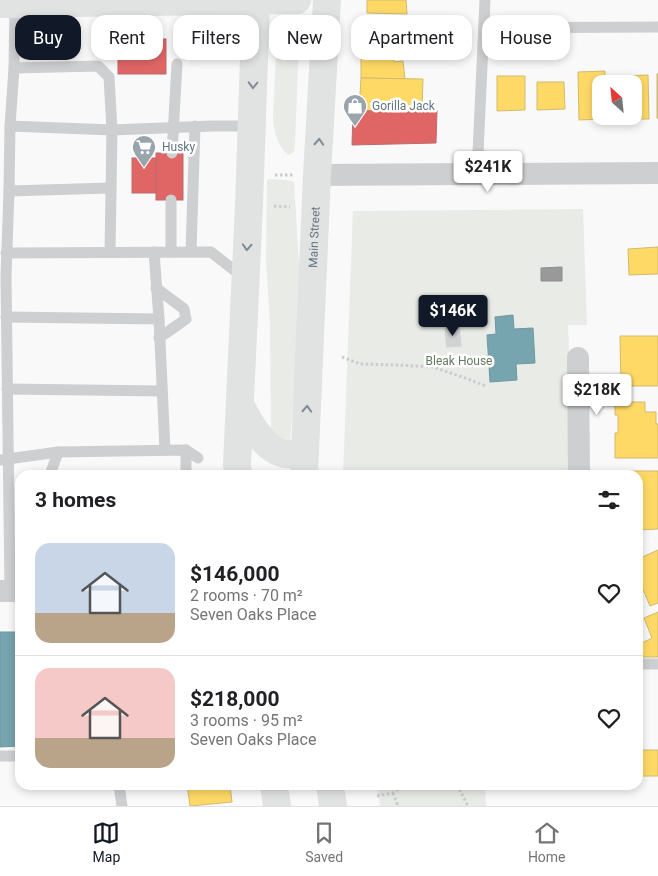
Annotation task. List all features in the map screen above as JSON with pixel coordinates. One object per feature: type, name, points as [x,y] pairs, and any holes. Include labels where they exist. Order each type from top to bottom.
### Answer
[{"type":"main road","points":[[238,470],[256,0]]},
{"type":"main road","points":[[7,3],[297,0]]},
{"type":"main road","name":"Main Street","points":[[305,462],[317,175],[327,0]]},
{"type":"main road","points":[[240,404],[249,424],[262,440],[275,450],[286,454],[295,454],[305,462]]},
{"type":"main road","points":[[275,790],[277,806]]},
{"type":"main road","points":[[331,790],[333,806]]},
{"type":"street","points":[[317,175],[658,174]]},
{"type":"street","points":[[578,358],[579,470]]},
{"type":"lane","points":[[484,15],[485,0]]},
{"type":"lane","points":[[7,3],[14,68],[6,253],[7,389],[4,459],[4,522],[10,591]]},
{"type":"lane","points":[[570,28],[658,27]]},
{"type":"lane","points":[[477,175],[482,60]]},
{"type":"lane","points":[[172,153],[178,64]]},
{"type":"lane","points":[[14,68],[98,66],[110,77],[112,130],[110,252]]},
{"type":"lane","points":[[10,126],[112,130],[195,126],[251,126]]},
{"type":"lane","points":[[191,252],[195,126]]},
{"type":"lane","points":[[9,191],[110,188]]},
{"type":"lane","points":[[171,200],[171,252]]},
{"type":"lane","points":[[154,252],[165,450]]},
{"type":"lane","points":[[6,253],[212,252],[245,279]]},
{"type":"lane","points":[[156,288],[184,309],[186,319],[159,338]]},
{"type":"lane","points":[[6,317],[158,320]]},
{"type":"lane","points":[[7,389],[162,391]]},
{"type":"lane","points":[[4,459],[58,452],[165,450],[186,450],[198,458]]},
{"type":"lane","points":[[186,450],[186,470]]},
{"type":"lane","points":[[52,470],[58,452]]},
{"type":"lane","points":[[643,664],[658,664]]},
{"type":"lane","points":[[0,756],[15,756]]},
{"type":"lane","points":[[120,790],[122,806]]},
{"type":"path","points":[[271,206],[294,207]]},
{"type":"path","points":[[342,357],[360,364],[398,364],[433,367],[486,386]]},
{"type":"path","points":[[377,796],[393,793],[397,790]]},
{"type":"path","points":[[460,790],[468,806]]},
{"type":"path","points":[[393,793],[398,806]]},
{"type":"green space","points":[[276,60],[298,60],[294,152],[288,155],[281,147],[274,128]]},
{"type":"green space","points":[[267,180],[294,182],[299,297],[290,444],[271,432],[270,325],[266,260]]},
{"type":"green space","name":"Bleak House","points":[[583,209],[587,325],[568,325],[575,470],[343,470],[353,211]]},
{"type":"green space","points":[[378,790],[485,790],[486,806],[380,806]]},
{"type":"building: Homes","points":[[367,0],[406,0],[407,14],[367,13]]},
{"type":"building: Homes","points":[[361,60],[403,61],[405,79],[361,78]]},
{"type":"building: Homes","points":[[605,71],[605,75],[592,75],[592,120],[579,120],[578,72]]},
{"type":"building: Homes","points":[[658,74],[658,118],[657,118]]},
{"type":"building: Homes","points":[[642,75],[648,75],[649,119],[642,119]]},
{"type":"building: Homes","points":[[497,76],[525,76],[525,110],[497,111]]},
{"type":"building: Homes","points":[[361,78],[423,79],[422,110],[359,111]]},
{"type":"building: Homes","points":[[537,82],[564,82],[565,109],[537,110]]},
{"type":"building: Homes","points":[[658,247],[658,274],[629,275],[628,249]]},
{"type":"building: Homes","points":[[620,336],[658,336],[658,386],[621,386]]},
{"type":"building: Homes","points":[[615,402],[645,402],[645,412],[656,412],[658,458],[615,458],[615,433],[618,433],[618,415],[615,415]]},
{"type":"building: Homes","points":[[643,471],[658,471],[658,529],[643,530]]},
{"type":"building: Homes","points":[[658,550],[658,603],[650,606],[643,590],[643,557]]},
{"type":"building: Homes","points":[[658,612],[658,657],[643,657],[643,642],[652,638],[644,618]]},
{"type":"building: Homes","points":[[643,750],[658,750],[658,776],[643,776]]},
{"type":"building: Homes","points":[[188,790],[231,790],[232,802],[190,806]]},
{"type":"building: Shops","points":[[163,39],[166,39],[166,74],[118,74],[118,60],[163,60]]},
{"type":"building: Shops","points":[[437,110],[436,143],[352,145],[353,111]]},
{"type":"building: Shops","name":"Husky","points":[[156,153],[183,153],[183,200],[156,200]]},
{"type":"building: Shops","name":"Husky","points":[[132,158],[156,158],[156,193],[132,193]]},
{"type":"building: Public","name":"Bleak House","points":[[513,315],[514,329],[533,328],[535,363],[516,364],[517,380],[490,382],[487,335],[496,334],[495,317]]},
{"type":"building: Public","points":[[0,632],[15,632],[15,746],[0,747]]},
{"type":"building: Industry","points":[[562,267],[562,281],[541,281],[541,268]]},
{"type":"building: Other","points":[[460,326],[462,347],[446,348],[444,328]]},
{"type":"place","name":"Gorilla Jack","points":[[355,127]]},
{"type":"place","name":"Husky","points":[[144,168]]}]
